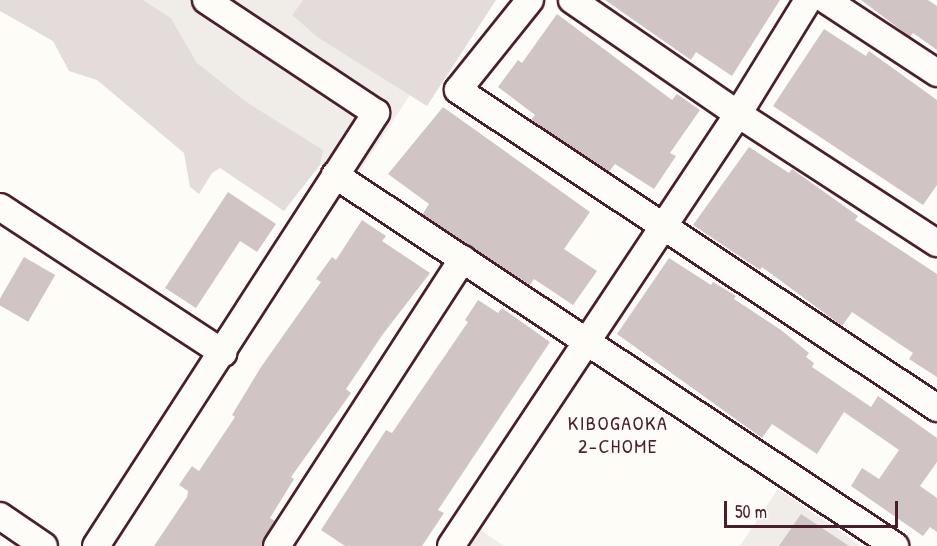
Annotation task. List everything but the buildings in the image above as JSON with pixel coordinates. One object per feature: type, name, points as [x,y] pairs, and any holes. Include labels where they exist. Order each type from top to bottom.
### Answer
[{"type":"street","points":[[96,546],[223,353],[376,113],[206,0]]},
{"type":"street","points":[[530,0],[458,90],[661,229],[937,408]]},
{"type":"street","points":[[572,0],[738,114],[937,243]]},
{"type":"street","points":[[451,546],[738,114],[808,0]]},
{"type":"street","points":[[826,0],[937,73]]},
{"type":"street","points":[[335,175],[895,546]]},
{"type":"street","points":[[0,207],[223,353]]},
{"type":"street","points":[[277,546],[463,259]]},
{"type":"street","points":[[0,516],[44,546]]},
{"type":"shaded area","points":[[0,0],[143,0],[171,18],[197,63],[245,101],[323,150],[320,165],[284,211],[220,168],[212,173],[199,194],[190,187],[184,153],[97,80],[69,71],[53,41],[0,11]]},
{"type":"shaded area","points":[[143,0],[303,0],[292,15],[317,37],[410,95],[360,171],[320,165],[322,150],[229,91],[197,63],[171,18]]},
{"type":"shaded area","points":[[303,0],[496,0],[427,106],[317,37],[292,15]]},
{"type":"shaded area","points":[[778,489],[861,546],[740,546]]},
{"type":"shaded area","points":[[479,529],[504,546],[468,546]]},
{"type":"district","name":"KIBOGAOKA 2-CHOME","points":[[618,434]]}]
